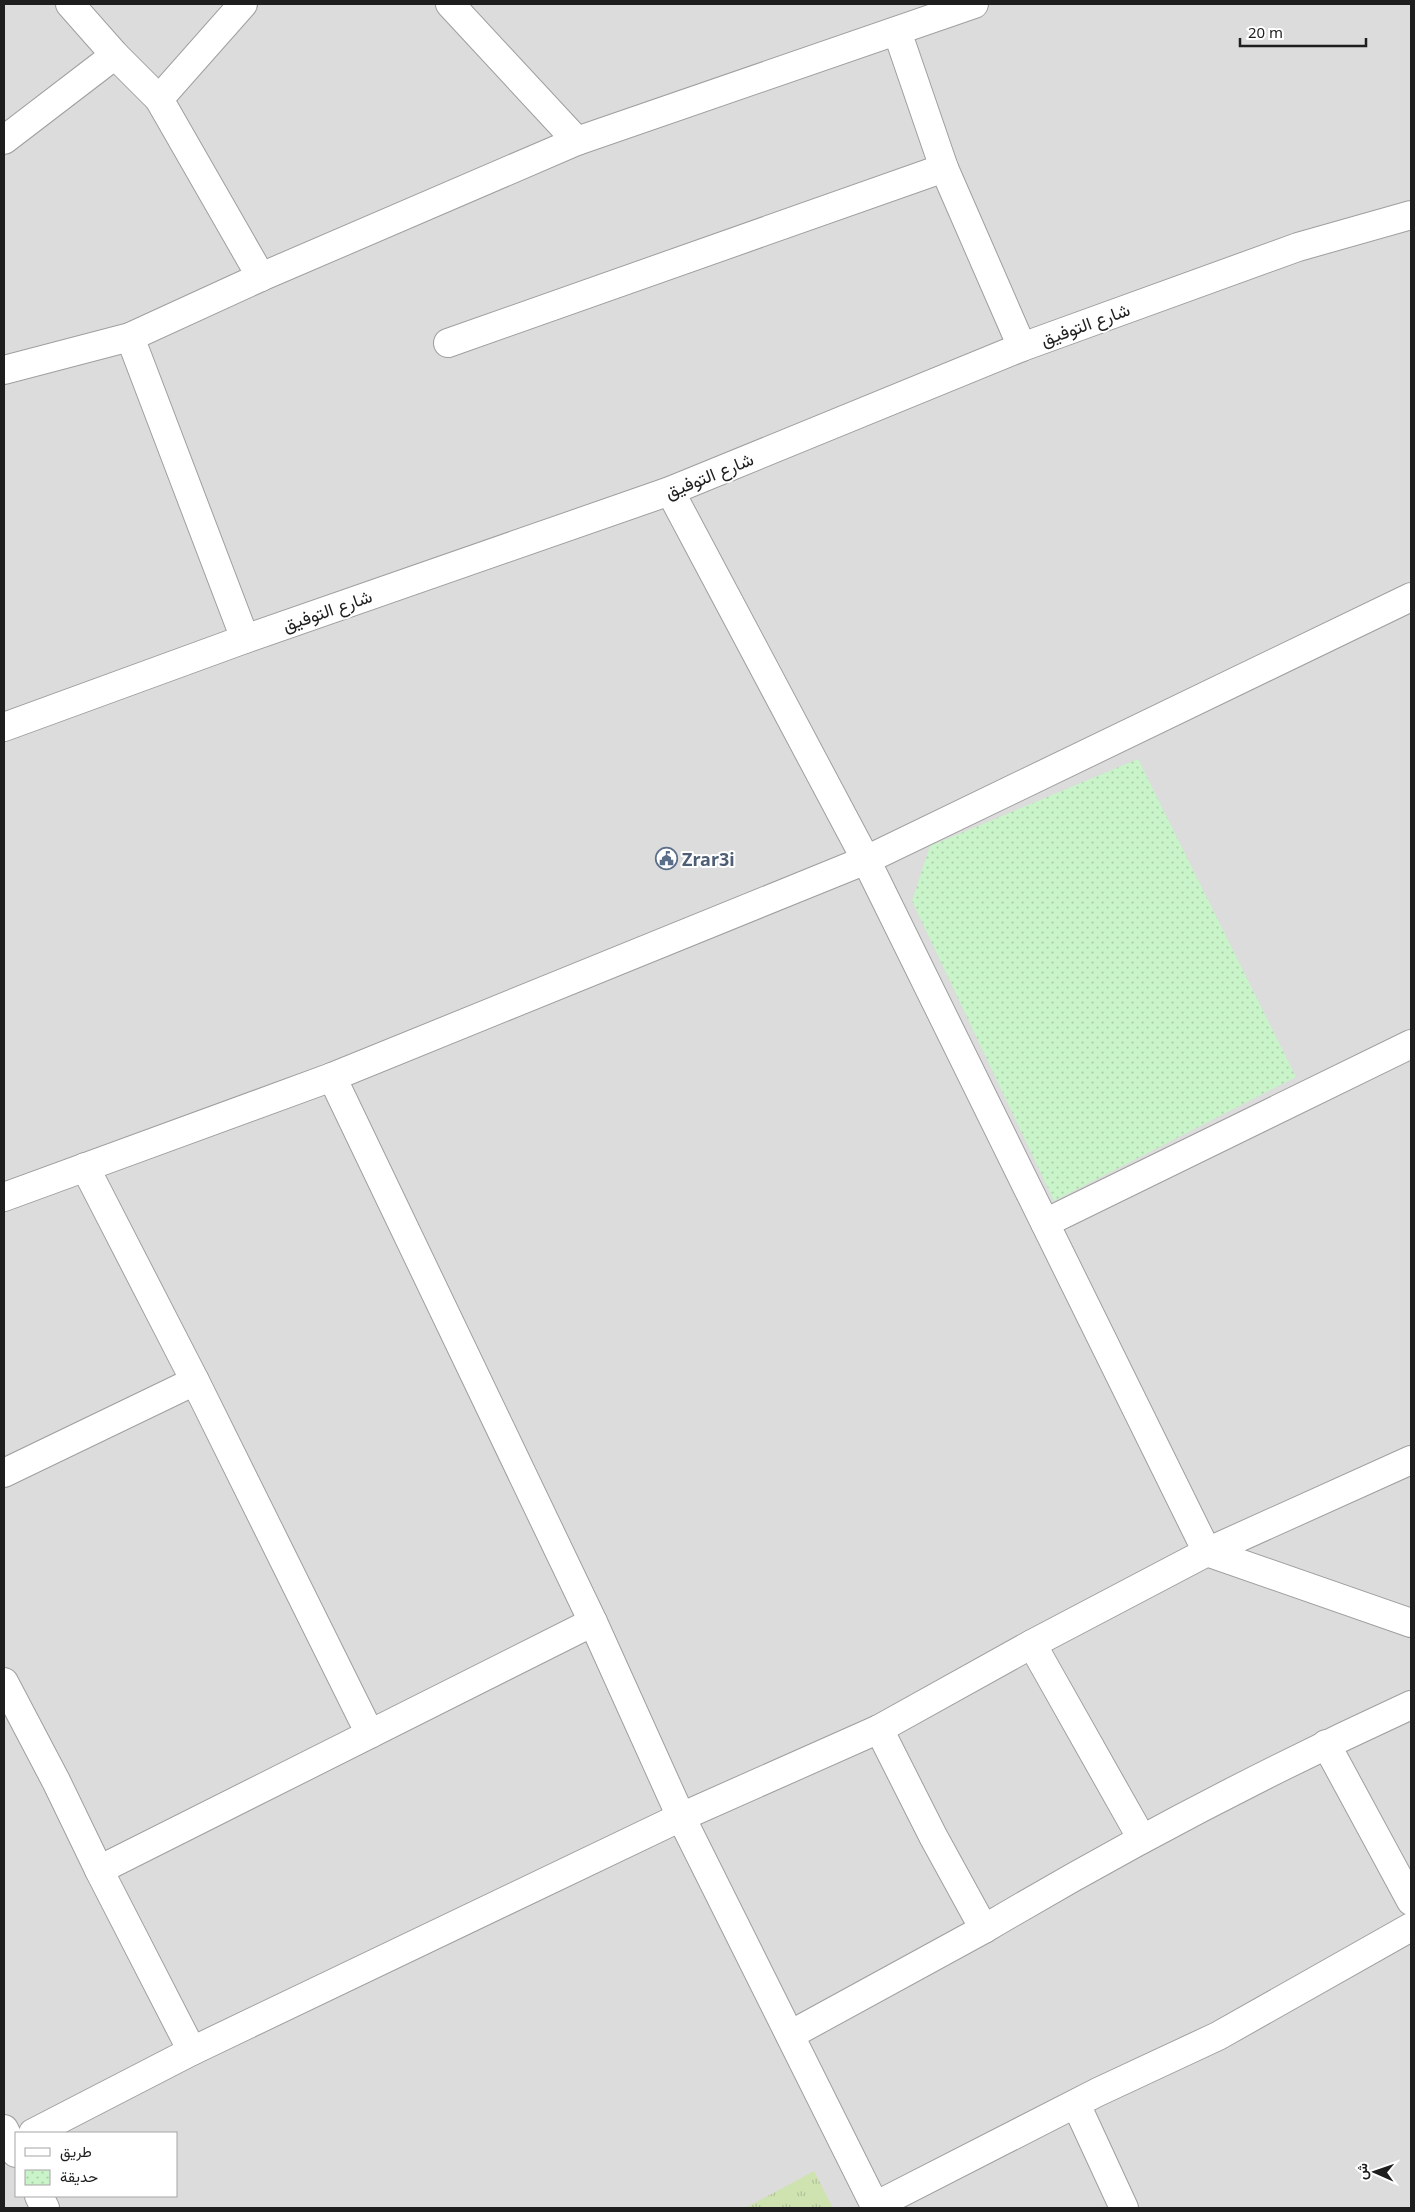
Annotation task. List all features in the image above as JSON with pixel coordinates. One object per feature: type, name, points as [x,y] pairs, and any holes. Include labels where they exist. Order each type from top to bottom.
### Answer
[{"type":"street","points":[[70,4],[115,55],[159,99],[261,277]]},
{"type":"street","points":[[159,99],[243,4]]},
{"type":"street","points":[[450,4],[577,141]]},
{"type":"street","points":[[4,370],[130,337],[261,277],[577,141],[974,4]]},
{"type":"street","points":[[897,31],[944,168],[1022,347]]},
{"type":"street","points":[[4,140],[115,55]]},
{"type":"street","points":[[448,343],[944,168]]},
{"type":"street","name":"شارع التوفيق","points":[[4,727],[245,639],[670,491],[1022,347],[1298,247],[1411,215]]},
{"type":"street","points":[[130,337],[245,639]]},
{"type":"street","points":[[670,491],[866,860],[1208,1552],[1411,1623]]},
{"type":"street","points":[[4,1197],[332,1077],[866,860],[1411,597]]},
{"type":"street","points":[[1045,1223],[1411,1044]]},
{"type":"street","points":[[332,1077],[593,1622],[681,1817],[876,2207],[1076,2104],[1218,2036],[1411,1927]]},
{"type":"street","points":[[86,1167],[195,1381],[370,1734]]},
{"type":"street","points":[[4,1473],[195,1381]]},
{"type":"street","points":[[32,2132],[192,2051],[681,1817],[879,1729],[1032,1644],[1208,1552],[1411,1460]]},
{"type":"street","points":[[99,1870],[593,1622]]},
{"type":"street","points":[[1032,1644],[1142,1839]]},
{"type":"street","points":[[4,1682],[192,2051]]},
{"type":"street","points":[[790,2035],[984,1929],[1142,1839],[1326,1744],[1411,1705]]},
{"type":"street","points":[[879,1729],[933,1836],[984,1929]]},
{"type":"street","points":[[1326,1744],[1411,1901]]},
{"type":"street","points":[[1076,2104],[1124,2208]]},
{"type":"street","points":[[39,2197],[45,2208]]},
{"type":"shaded area","points":[[4,4],[1411,4],[1411,2208],[4,2208]]},
{"type":"green space","points":[[1138,759],[1296,1077],[1054,1201],[912,901],[930,846]]},
{"type":"green space","points":[[814,2171],[833,2208],[745,2208]]},
{"type":"place","name":"Zrar3i","points":[[666,859]]}]
